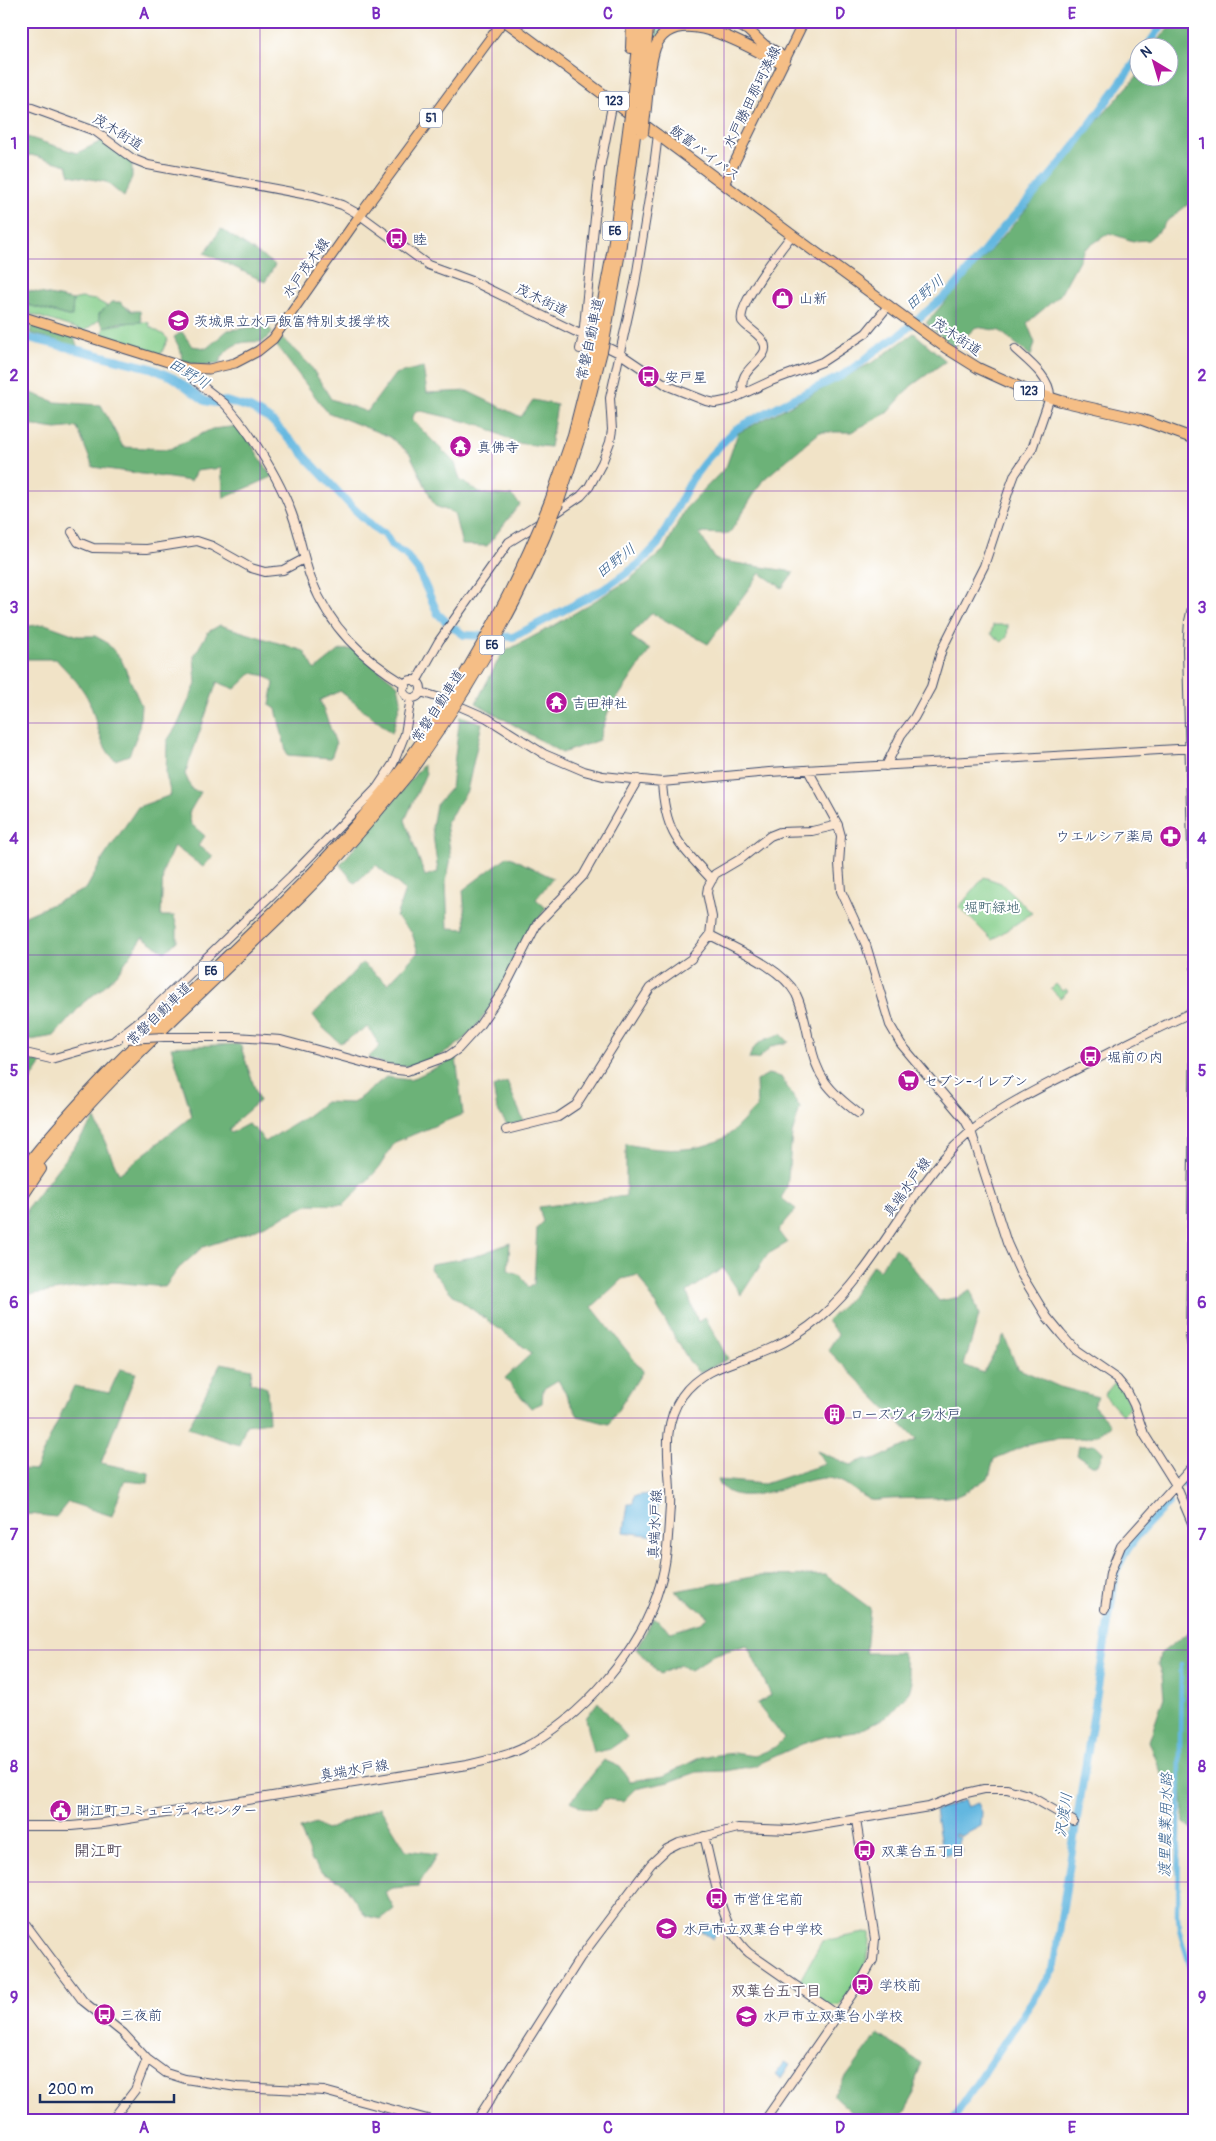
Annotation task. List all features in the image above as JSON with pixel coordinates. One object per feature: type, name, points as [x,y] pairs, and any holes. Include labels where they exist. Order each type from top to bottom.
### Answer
[{"type":"highway","name":"飯富バイパス","points":[[504,21],[888,306]]},
{"type":"highway","points":[[518,21],[521,30],[528,38]]},
{"type":"highway","points":[[632,21],[635,110]]},
{"type":"highway","points":[[633,126],[641,21]]},
{"type":"highway","points":[[599,342],[649,21]]},
{"type":"highway","points":[[731,21],[748,30],[764,45],[780,54],[785,60]]},
{"type":"highway","points":[[635,110],[655,46],[663,33],[678,24],[699,24],[776,61],[785,60]]},
{"type":"highway","name":"常磐自動車道","points":[[21,1185],[92,1100],[344,851],[446,720],[486,656],[524,583],[580,437],[599,342],[607,325],[619,287],[633,126]]},
{"type":"highway","name":"茂木街道","points":[[888,306],[960,357],[999,379],[1050,397],[1140,419],[1195,439]]},
{"type":"highway","name":"常磐自動車道","points":[[21,1172],[66,1117],[117,1062],[331,853],[404,773]]},
{"type":"highway","points":[[21,1199],[92,1100]]},
{"type":"main road","name":"水戸茂木線","points":[[21,316],[187,368],[209,369],[229,365],[248,358],[265,346],[279,331],[360,215],[504,21]]},
{"type":"main road","name":"水戸勝田那珂湊線","points":[[724,184],[804,21]]},
{"type":"street","points":[[580,349],[583,336],[600,168],[613,101]]},
{"type":"street","name":"茂木街道","points":[[21,104],[95,131],[133,159],[148,165],[313,196],[342,205],[360,215],[428,265],[472,281],[619,353],[668,386],[695,398],[715,402],[730,400],[771,381],[812,367],[866,333],[888,306]]},
{"type":"street","points":[[416,682],[457,614],[509,542],[572,502],[589,487],[602,463],[610,442],[612,430],[610,398],[635,284],[658,134]]},
{"type":"street","points":[[744,393],[742,384],[744,377],[766,348],[762,340],[742,321],[742,310],[792,235]]},
{"type":"street","points":[[886,766],[901,735],[914,718],[931,687],[942,649],[984,566],[1015,474],[1032,449],[1050,397],[1047,385],[1015,349]]},
{"type":"street","points":[[187,368],[193,377],[224,404],[250,436],[274,475],[292,513],[304,559],[320,599],[333,621],[350,643],[368,660],[406,684]]},
{"type":"street","points":[[72,532],[78,542],[93,548],[147,550],[197,541],[212,546],[251,568],[265,572],[283,570],[304,559]]},
{"type":"street","points":[[1195,596],[1188,633],[1192,748],[1195,967]]},
{"type":"street","points":[[1195,623],[1193,659],[1195,737]]},
{"type":"street","points":[[406,684],[409,682],[420,684],[421,692],[418,696],[411,698]]},
{"type":"street","points":[[406,684],[404,692],[411,698]]},
{"type":"street","points":[[421,692],[443,698],[487,718],[544,754],[584,772],[602,776],[662,782],[769,772],[1192,748]]},
{"type":"street","points":[[115,1040],[148,1014],[291,876],[377,788],[393,764],[405,734],[411,698]]},
{"type":"street","points":[[808,770],[838,824],[841,836],[839,864],[841,890],[866,945],[890,1025],[906,1049],[960,1112],[971,1131],[1007,1242],[1021,1274],[1047,1317],[1064,1339],[1086,1358],[1116,1379],[1127,1391],[1144,1434],[1176,1485],[1195,1530]]},
{"type":"street","points":[[21,1052],[51,1059],[115,1040],[164,1037],[235,1037],[281,1040],[387,1069],[407,1071],[448,1056],[478,1026],[503,991],[537,924],[583,876],[638,779]]},
{"type":"street","points":[[662,782],[663,806],[672,833],[678,843],[712,880]]},
{"type":"street","points":[[506,1130],[558,1117],[576,1105],[650,988],[691,959],[710,935],[712,917],[707,893],[716,874],[742,858],[770,836],[780,832],[812,831],[838,824]]},
{"type":"street","points":[[710,935],[776,972],[786,981],[798,1000],[818,1071],[828,1087],[858,1113]]},
{"type":"street","name":"真端水戸線","points":[[21,1826],[71,1826],[103,1823],[467,1765],[518,1750],[553,1731],[583,1705],[617,1665],[638,1638],[651,1612],[660,1585],[668,1544],[670,1502],[666,1448],[668,1430],[672,1412],[683,1395],[697,1381],[710,1372],[758,1354],[791,1338],[833,1306],[850,1287],[934,1170],[971,1131],[995,1112],[1195,1010]]},
{"type":"street","points":[[1195,1034],[1190,1336],[1195,1362]]},
{"type":"street","points":[[1105,1609],[1110,1572],[1121,1546],[1195,1464]]},
{"type":"street","points":[[477,2120],[580,1958],[652,1864],[667,1849],[704,1836],[738,1828],[748,1827],[780,1831],[856,1820],[929,1808],[973,1791],[997,1789],[1028,1795],[1072,1821]]},
{"type":"street","points":[[765,2120],[868,1970],[875,1949],[874,1930],[856,1820]]},
{"type":"street","points":[[704,1836],[724,1916],[737,1942],[748,1953],[838,2015]]},
{"type":"street","points":[[21,1918],[77,1995],[95,2013],[122,2033],[147,2059],[166,2073],[185,2079],[237,2087],[324,2092],[431,2120]]},
{"type":"street","points":[[112,2120],[135,2090],[147,2059]]},
{"type":"green space","points":[[655,21],[680,21],[663,30],[651,51]]},
{"type":"green space","points":[[1173,21],[1195,21],[1195,63],[1190,78],[1195,82],[1195,199],[1168,220],[1148,240],[1133,241],[1109,233],[1085,249],[1060,295],[1027,323],[1035,343],[1031,356],[1000,331],[976,327],[954,347],[926,323],[1018,219],[1099,119],[1128,86],[1128,88],[1178,88],[1178,38],[1161,38]]},
{"type":"green space","points":[[21,135],[77,153],[104,140],[132,162],[132,177],[124,197],[106,182],[70,175],[67,165],[31,155],[21,158]]},
{"type":"green space","points":[[221,229],[275,265],[265,282],[205,253]]},
{"type":"green space","points":[[21,289],[73,300],[72,317],[21,303]]},
{"type":"green space","points":[[81,298],[96,300],[107,306],[99,314],[99,320],[84,331],[21,311],[21,303],[71,317],[73,300]]},
{"type":"green space","points":[[111,302],[120,302],[131,311],[140,311],[141,322],[118,323],[104,327],[99,320],[99,314]]},
{"type":"green space","points":[[138,321],[149,323],[150,327],[168,339],[160,356],[102,337],[104,327]]},
{"type":"green space","points":[[32,324],[74,337],[78,348],[30,333]]},
{"type":"green space","points":[[266,326],[273,332],[263,342],[237,344],[227,351],[219,363],[203,365],[182,362],[181,351],[174,337],[182,332],[192,346],[207,348],[228,330]]},
{"type":"green space","points":[[914,333],[946,361],[911,386],[887,413],[851,432],[820,432],[763,480],[729,534],[699,533],[716,560],[794,572],[782,588],[760,573],[708,644],[652,613],[630,636],[650,650],[608,712],[599,740],[562,753],[476,703],[502,653],[555,625],[629,580],[664,550],[685,509],[726,467],[738,433],[875,361]]},
{"type":"green space","points":[[283,339],[310,365],[331,399],[367,412],[395,374],[423,367],[427,393],[467,391],[521,417],[533,400],[557,405],[550,447],[516,443],[481,425],[417,410],[411,419],[455,463],[460,480],[483,494],[512,496],[520,504],[487,546],[462,545],[454,513],[435,506],[410,454],[390,437],[327,412],[276,345]]},
{"type":"green space","points":[[21,389],[55,402],[101,405],[123,447],[170,449],[212,429],[240,426],[272,477],[224,498],[221,468],[196,471],[191,481],[93,467],[77,427],[56,429],[21,424]]},
{"type":"green space","points":[[45,624],[78,636],[95,636],[106,642],[121,659],[141,705],[139,730],[129,755],[115,760],[108,753],[87,697],[76,681],[56,659],[21,659],[21,627]]},
{"type":"green space","points":[[220,625],[304,651],[315,670],[340,650],[353,649],[398,685],[401,700],[392,733],[340,691],[320,700],[336,744],[331,758],[287,755],[276,709],[270,705],[274,683],[266,676],[252,673],[235,689],[217,682],[185,774],[192,790],[201,792],[189,813],[191,824],[205,836],[198,846],[213,856],[203,867],[174,846],[163,871],[161,916],[174,916],[177,927],[177,941],[165,952],[143,937],[117,974],[84,1002],[54,1036],[25,1041],[21,1044],[21,918],[86,889],[104,857],[138,807],[171,795],[166,775],[167,741],[178,724],[196,684],[194,656],[208,632]]},
{"type":"green space","points":[[993,625],[1008,625],[1007,637],[1002,642],[991,634]]},
{"type":"green space","points":[[460,716],[482,723],[467,791],[446,823],[451,858],[446,882],[448,928],[466,929],[463,890],[508,856],[553,878],[536,899],[546,908],[533,928],[498,994],[469,1034],[451,1049],[430,1060],[413,1065],[393,1066],[368,1058],[380,1046],[368,1027],[340,1043],[322,1027],[313,1015],[362,963],[388,984],[418,952],[412,933],[396,917],[405,890],[376,865],[355,883],[340,865],[423,765],[426,773],[405,820],[425,876],[438,872],[432,827],[436,805],[451,788]]},
{"type":"green space","name":"堀町緑地","points":[[984,877],[1001,883],[1032,913],[992,940],[959,907]]},
{"type":"green space","points":[[1056,984],[1062,991],[1066,989],[1068,991],[1060,998],[1051,989]]},
{"type":"green space","points":[[781,1034],[789,1042],[772,1046],[758,1059],[749,1059],[757,1045]]},
{"type":"green space","points":[[240,1044],[259,1101],[236,1121],[229,1131],[231,1133],[248,1124],[257,1131],[265,1142],[307,1116],[325,1102],[353,1103],[386,1077],[410,1080],[456,1058],[463,1114],[395,1142],[378,1169],[344,1205],[310,1204],[250,1232],[203,1247],[179,1268],[165,1287],[113,1282],[21,1296],[21,1269],[26,1260],[27,1209],[95,1119],[119,1174],[192,1116],[171,1047]]},
{"type":"green space","points":[[21,1058],[42,1063],[21,1095]]},
{"type":"green space","points":[[768,1074],[781,1077],[800,1108],[792,1134],[787,1188],[781,1198],[796,1209],[778,1231],[787,1243],[768,1254],[741,1295],[723,1268],[687,1292],[698,1322],[705,1317],[728,1359],[699,1373],[689,1361],[638,1275],[622,1279],[592,1307],[643,1371],[609,1424],[578,1416],[558,1380],[543,1389],[542,1403],[531,1408],[505,1378],[532,1353],[454,1296],[430,1269],[431,1264],[473,1257],[510,1243],[508,1270],[521,1275],[529,1288],[534,1284],[537,1228],[543,1222],[539,1207],[626,1196],[626,1144],[651,1148],[678,1149],[703,1146],[716,1142],[731,1133],[757,1106],[756,1081]]},
{"type":"green space","points":[[507,1082],[524,1122],[507,1125],[497,1109],[493,1087]]},
{"type":"green space","points":[[895,1248],[939,1301],[960,1297],[971,1290],[979,1315],[964,1365],[983,1373],[1004,1335],[1017,1368],[1060,1387],[1098,1397],[1093,1405],[1111,1425],[1094,1436],[1038,1441],[994,1459],[989,1477],[959,1495],[936,1498],[873,1500],[868,1499],[839,1481],[827,1478],[815,1479],[752,1495],[737,1495],[726,1490],[718,1480],[764,1484],[825,1464],[817,1451],[851,1465],[865,1459],[874,1460],[917,1440],[828,1350],[838,1334],[827,1321],[851,1297],[873,1265],[879,1270]]},
{"type":"green space","points":[[221,1363],[252,1369],[250,1382],[267,1388],[269,1422],[246,1425],[239,1445],[188,1428]]},
{"type":"green space","points":[[120,1369],[136,1373],[101,1463],[149,1473],[148,1483],[124,1481],[112,1516],[68,1502],[56,1517],[30,1514],[21,1516],[21,1469],[35,1470],[74,1386],[109,1393]]},
{"type":"green space","points":[[1115,1382],[1125,1394],[1130,1407],[1122,1415],[1104,1395]]},
{"type":"green space","points":[[1096,1445],[1103,1452],[1098,1465],[1092,1465],[1077,1455],[1079,1446]]},
{"type":"green space","points":[[825,1575],[870,1608],[866,1653],[902,1653],[912,1682],[909,1692],[886,1717],[856,1732],[827,1736],[802,1744],[754,1766],[725,1771],[697,1772],[669,1782],[635,1789],[623,1801],[605,1799],[595,1809],[581,1808],[571,1801],[604,1760],[620,1767],[630,1781],[664,1776],[701,1757],[734,1753],[754,1756],[775,1747],[784,1738],[757,1704],[771,1695],[747,1645],[713,1655],[690,1671],[680,1665],[660,1674],[636,1649],[654,1618],[671,1632],[701,1623],[709,1617],[675,1591],[757,1576]]},
{"type":"green space","points":[[1195,1627],[1195,1831],[1184,1823],[1181,1783],[1162,1775],[1149,1741],[1164,1697],[1162,1675],[1158,1665],[1160,1654]]},
{"type":"green space","points":[[598,1702],[627,1737],[610,1749],[593,1753],[586,1718]]},
{"type":"green space","points":[[380,1807],[406,1850],[437,1854],[418,1886],[393,1888],[385,1892],[394,1909],[381,1919],[366,1916],[343,1883],[322,1873],[311,1859],[300,1829],[316,1824],[326,1830]]},
{"type":"green space","points":[[870,1932],[866,1962],[840,2005],[830,2006],[798,1984],[822,1941]]},
{"type":"green space","points":[[878,2034],[921,2063],[915,2078],[915,2093],[905,2111],[895,2120],[860,2120],[833,2095]]},
{"type":"water","points":[[659,1495],[655,1536],[624,1532],[628,1504],[633,1504],[634,1496]]},
{"type":"water","points":[[964,1800],[967,1807],[978,1803],[982,1812],[981,1826],[962,1836],[955,1834],[955,1837],[961,1837],[958,1843],[963,1852],[943,1855],[935,1811]]},
{"type":"water","points":[[704,1923],[718,1932],[713,1939],[699,1930]]},
{"type":"water","points":[[785,2062],[790,2065],[781,2079],[775,2075]]},
{"type":"waterway","name":"田野川","points":[[1153,38],[1165,21]]},
{"type":"waterway","name":"田野川","points":[[21,336],[151,368],[174,378],[205,401],[215,403],[226,401],[250,408],[271,420],[300,448],[303,454],[351,506],[379,532],[384,533],[392,546],[405,554],[418,570],[438,614],[450,625],[464,635],[513,637],[604,589],[639,564],[658,544],[692,479],[708,458],[736,429],[786,402],[841,376],[897,337],[953,289],[1003,228],[1070,152],[1128,72]]},
{"type":"waterway","name":"沢渡川","points":[[1185,1484],[1195,1474]]},
{"type":"waterway","name":"沢渡川","points":[[952,2120],[1053,1970],[1116,1573],[1131,1544],[1168,1503]]},
{"type":"waterway","name":"渡里農業用水路","points":[[1181,1665],[1178,1916],[1179,1930],[1195,1984]]},
{"type":"place","name":"睦","points":[[397,239]]},
{"type":"place","name":"山新","points":[[783,298]]},
{"type":"place","name":"茨城県立水戸飯富特別支援学校","points":[[178,321]]},
{"type":"place","name":"安戸星","points":[[649,377]]},
{"type":"place","name":"真佛寺","points":[[461,447]]},
{"type":"place","name":"吉田神社","points":[[556,703]]},
{"type":"place","name":"ウエルシア薬局","points":[[1170,836]]},
{"type":"place","name":"堀前の内","points":[[1091,1057]]},
{"type":"place","name":"セブン-イレブン","points":[[908,1081]]},
{"type":"place","name":"ローズヴィラ水戸","points":[[834,1414]]},
{"type":"place","name":"開江町コミュニティセンター","points":[[60,1810]]},
{"type":"place","name":"双葉台五丁目","points":[[865,1851]]},
{"type":"place","name":"市営住宅前","points":[[717,1899]]},
{"type":"place","name":"水戸市立双葉台中学校","points":[[667,1929]]},
{"type":"place","name":"学校前","points":[[863,1985]]},
{"type":"place","name":"三夜前","points":[[104,2015]]},
{"type":"place","name":"水戸市立双葉台小学校","points":[[747,2016]]},
{"type":"district","name":"開江町","points":[[98,1851]]},
{"type":"district","name":"双葉台五丁目","points":[[776,1991]]}]
